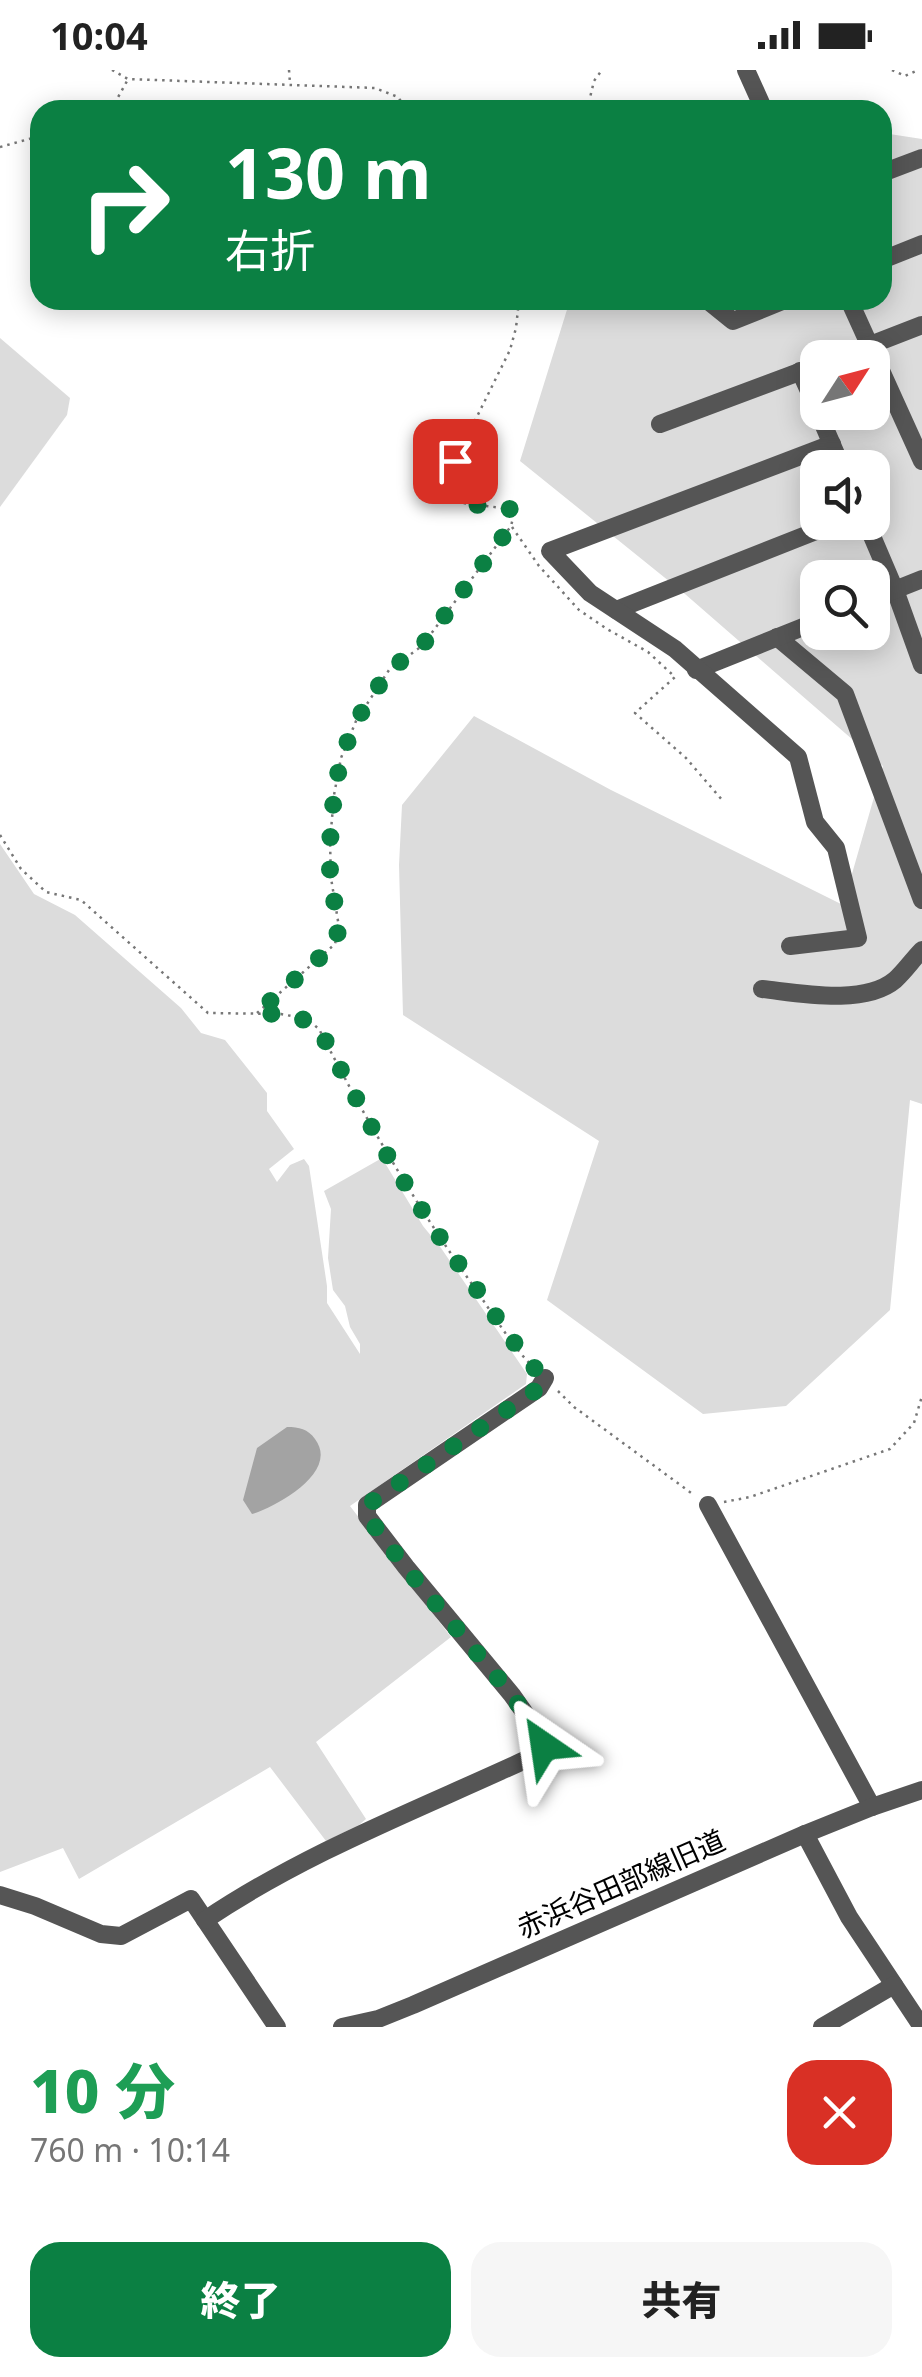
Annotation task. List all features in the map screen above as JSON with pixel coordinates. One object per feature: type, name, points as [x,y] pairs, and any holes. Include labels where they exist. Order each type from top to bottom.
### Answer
[{"type":"street","points":[[746,70],[760,100]]},
{"type":"street","points":[[892,169],[922,158]]},
{"type":"street","points":[[892,256],[922,244]]},
{"type":"street","points":[[719,310],[733,321],[760,310]]},
{"type":"street","points":[[854,310],[868,340]]},
{"type":"street","points":[[882,340],[922,324]]},
{"type":"street","points":[[660,424],[800,371]]},
{"type":"street","points":[[890,390],[922,462]]},
{"type":"street","points":[[826,430],[834,450]]},
{"type":"street","points":[[790,946],[858,938],[836,848],[815,822],[798,757],[675,649],[590,593],[550,551],[832,444]]},
{"type":"street","points":[[616,610],[800,537]]},
{"type":"street","points":[[874,540],[922,665]]},
{"type":"street","points":[[890,592],[922,580]]},
{"type":"street","points":[[696,670],[800,628]]},
{"type":"street","points":[[777,638],[845,694],[922,900]]},
{"type":"street","points":[[762,988],[864,994],[895,980],[922,950]]},
{"type":"street","points":[[205,1920],[319,1853],[538,1754],[544,1746],[512,1695],[367,1516],[367,1505],[539,1388],[545,1378]]},
{"type":"street","points":[[708,1506],[872,1807]]},
{"type":"street","name":"赤浜谷田部線旧道","points":[[342,2027],[378,2023],[805,1834],[922,1790]]},
{"type":"street","points":[[805,1834],[849,1917],[922,2026]]},
{"type":"street","points":[[0,1895],[101,1934],[121,1936],[192,1899],[277,2027]]},
{"type":"street","points":[[822,2027],[894,1985]]},
{"type":"path","points":[[112,70],[128,79],[374,88],[400,100]]},
{"type":"path","points":[[289,70],[290,85]]},
{"type":"path","points":[[589,100],[594,81],[602,70]]},
{"type":"path","points":[[892,70],[906,76],[918,70]]},
{"type":"path","points":[[116,100],[128,79]]},
{"type":"path","points":[[0,147],[30,139]]},
{"type":"path","points":[[257,1013],[335,944],[339,927],[330,878],[334,795],[341,758],[356,721],[389,670],[422,646],[511,526],[510,509],[463,503],[461,498],[470,477],[455,461],[510,350],[517,310]]},
{"type":"path","points":[[675,677],[635,713],[686,758],[723,802]]},
{"type":"path","points":[[0,835],[21,870],[46,892],[80,900],[208,1012],[281,1014],[307,1019],[319,1029],[384,1150],[432,1226],[520,1350],[574,1406],[708,1506],[750,1497],[890,1450],[914,1422],[922,1396]]},
{"type":"shaded area","points":[[892,134],[922,139],[922,1104],[910,1100],[890,1310],[786,1406],[703,1414],[547,1300],[599,1141],[403,1015],[399,865],[402,805],[474,716],[611,790],[843,905],[883,766],[685,594],[520,461],[567,310],[892,310]]},
{"type":"shaded area","points":[[0,338],[70,398],[67,415],[0,507]]},
{"type":"shaded area","points":[[0,844],[34,894],[75,915],[181,1008],[201,1033],[225,1040],[267,1093],[267,1111],[294,1149],[269,1169],[277,1182],[290,1165],[304,1159],[309,1166],[327,1303],[360,1354],[345,1306],[333,1290],[328,1258],[331,1209],[324,1191],[382,1158],[423,1226],[527,1374],[526,1384],[350,1506],[451,1637],[316,1742],[366,1819],[326,1841],[270,1767],[79,1879],[63,1848],[0,1872]]},
{"type":"shaded area","points":[[287,1427],[303,1429],[315,1439],[320,1451],[319,1464],[289,1496],[252,1514],[243,1500],[257,1448]]},
{"type":"route","points":[[455,461],[470,477],[461,498],[463,503],[510,509],[511,526],[422,646],[389,670],[356,721],[341,758],[334,795],[330,878],[339,927],[335,944],[257,1013],[307,1019],[319,1029],[384,1150],[432,1226],[528,1362],[545,1378],[539,1388],[367,1505],[367,1516],[512,1695],[544,1746]]}]
